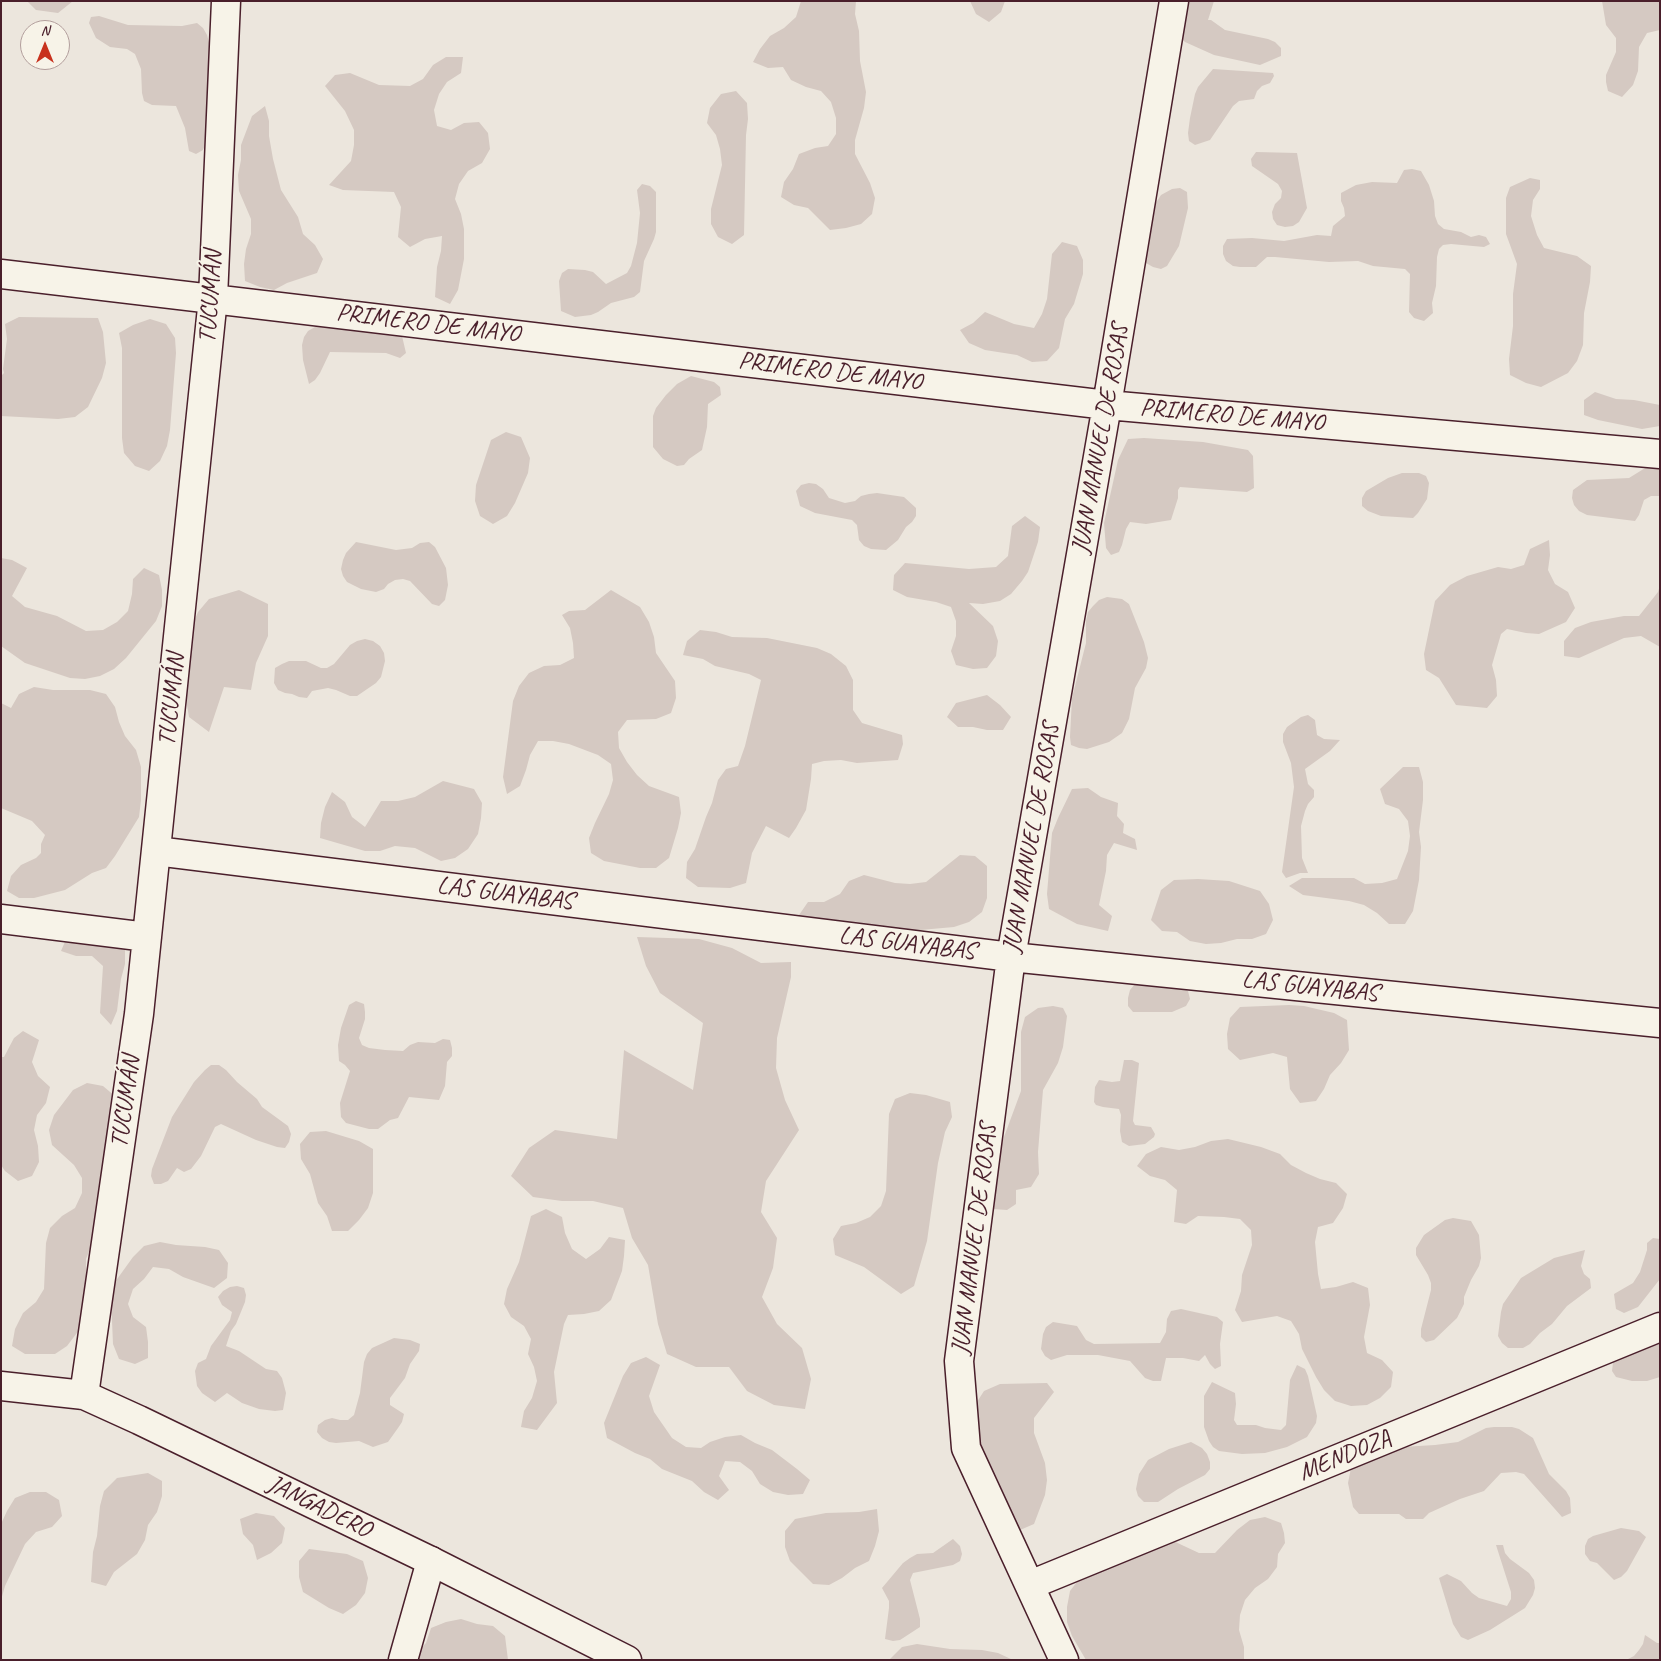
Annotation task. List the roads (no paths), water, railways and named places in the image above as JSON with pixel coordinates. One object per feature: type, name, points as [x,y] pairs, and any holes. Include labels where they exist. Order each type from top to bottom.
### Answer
[{"type":"street","name":"TUCUMÁN","points":[[84,1395],[139,1014],[213,298],[226,1]]},
{"type":"street","name":"JUAN MANUEL DE ROSAS","points":[[1064,1660],[966,1448],[959,1361],[1011,957],[1107,405],[1174,1]]},
{"type":"street","name":"PRIMERO DE MAYO","points":[[1,274],[1107,405],[1660,454]]},
{"type":"street","name":"LAS GUAYABAS","points":[[156,851],[1011,957],[1660,1023]]},
{"type":"street","points":[[1,918],[147,937]]},
{"type":"street","name":"MENDOZA","points":[[1030,1585],[1660,1327]]},
{"type":"street","name":"JANGADERO","points":[[1,1386],[84,1395],[431,1561],[627,1660]]},
{"type":"street","points":[[403,1660],[431,1561]]}]
